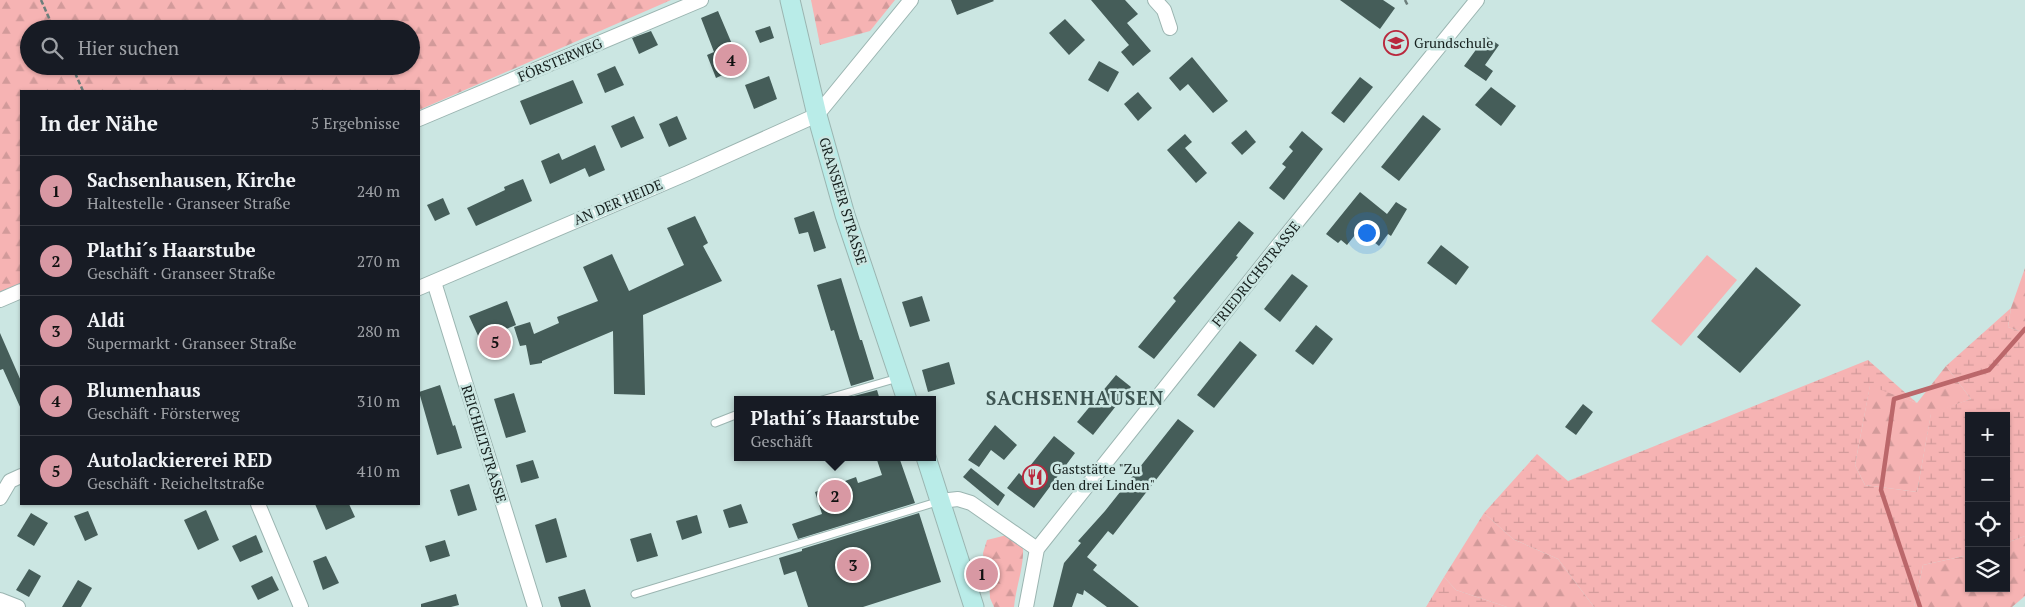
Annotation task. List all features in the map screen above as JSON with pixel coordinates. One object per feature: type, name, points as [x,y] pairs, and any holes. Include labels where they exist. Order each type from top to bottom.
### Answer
[{"type":"main road","name":"GRANSEER STRASSE","points":[[790,0],[816,115],[845,215],[906,396]]},
{"type":"main road","points":[[927,461],[974,607]]},
{"type":"street","name":"FÖRSTERWEG","points":[[420,119],[701,0]]},
{"type":"street","points":[[816,115],[911,0]]},
{"type":"street","points":[[1155,0],[1164,10],[1170,28]]},
{"type":"street","name":"FRIEDRICHSTRASSE","points":[[1026,607],[1037,549],[1477,0]]},
{"type":"street","name":"AN DER HEIDE","points":[[420,288],[688,173],[816,115]]},
{"type":"street","name":"REICHELTSTRASSE","points":[[434,282],[535,607]]},
{"type":"street","points":[[0,300],[20,291]]},
{"type":"street","points":[[0,498],[10,481],[20,476]]},
{"type":"street","points":[[940,501],[958,499],[971,502],[1037,549]]},
{"type":"street","points":[[258,505],[301,607]]},
{"type":"street","points":[[0,600],[18,607]]},
{"type":"lane","points":[[836,396],[899,378]]},
{"type":"lane","points":[[715,423],[734,416]]},
{"type":"lane","points":[[635,594],[940,501]]},
{"type":"path","points":[[41,0],[50,20]]},
{"type":"path","points":[[1405,0],[1408,6]]},
{"type":"path","points":[[76,75],[83,90]]},
{"type":"green space","points":[[0,0],[671,0],[420,110],[420,90],[20,90],[20,283],[0,292]]},
{"type":"green space","points":[[811,0],[895,0],[870,31],[820,45]]},
{"type":"green space","points":[[1707,255],[1737,280],[1681,346],[1651,321]]},
{"type":"green space","points":[[2025,268],[2025,333],[2008,327],[2011,308]]},
{"type":"green space","points":[[2011,308],[2008,327],[2025,333],[2025,536],[2010,542],[2010,412],[1965,412],[1965,556],[1923,565],[1914,607],[1594,607],[1558,559],[1513,539],[1484,513],[1537,454],[1568,481],[1868,360],[1917,403],[1870,386],[1855,465],[1865,485],[1917,492],[1931,413],[1971,399],[1946,366]]},
{"type":"green space","points":[[1946,366],[1971,399],[1931,414],[1917,492],[1865,485],[1855,465],[1870,385],[1917,403]]},
{"type":"green space","points":[[1484,513],[1513,539],[1558,559],[1594,607],[1507,607],[1456,590],[1444,577]]},
{"type":"green space","points":[[1007,535],[1023,547],[1021,570],[1014,607],[994,607],[990,598],[989,581],[983,553],[987,540]]},
{"type":"green space","points":[[2025,536],[2025,596],[2012,607],[1914,607],[1923,565],[1965,556],[1965,592],[2010,592],[2010,542]]},
{"type":"green space","points":[[1444,577],[1456,590],[1507,607],[1426,607]]},
{"type":"building","points":[[951,0],[993,0],[994,1],[957,15]]},
{"type":"building","points":[[1091,0],[1125,0],[1138,14],[1127,23],[1151,51],[1133,66],[1121,52],[1129,45]]},
{"type":"building","points":[[1340,0],[1383,0],[1395,8],[1380,29]]},
{"type":"building","points":[[718,11],[743,70],[729,77],[727,73],[716,78],[707,55],[714,52],[701,18]]},
{"type":"building","points":[[1065,19],[1085,40],[1069,55],[1049,33]]},
{"type":"building","points":[[770,26],[774,38],[760,43],[755,31]]},
{"type":"building","points":[[651,31],[658,45],[639,54],[632,38]]},
{"type":"building","points":[[1486,36],[1499,45],[1485,65],[1493,71],[1486,81],[1464,66]]},
{"type":"building","points":[[1192,57],[1228,101],[1213,113],[1188,84],[1180,91],[1169,78]]},
{"type":"building","points":[[1099,61],[1119,72],[1108,92],[1088,80]]},
{"type":"building","points":[[615,66],[624,85],[605,93],[597,74]]},
{"type":"building","points":[[769,76],[777,99],[754,109],[745,85]]},
{"type":"building","points":[[1360,77],[1373,87],[1344,123],[1331,113]]},
{"type":"building","points":[[573,80],[583,103],[530,125],[520,101]]},
{"type":"building","points":[[1491,87],[1516,106],[1501,126],[1475,105]]},
{"type":"building","points":[[1138,92],[1152,108],[1138,121],[1124,104]]},
{"type":"building","points":[[1423,115],[1441,129],[1399,181],[1381,167]]},
{"type":"building","points":[[634,116],[644,138],[621,148],[611,126]]},
{"type":"building","points":[[677,116],[687,139],[669,147],[659,124]]},
{"type":"building","points":[[1246,130],[1256,142],[1242,155],[1231,143]]},
{"type":"building","points":[[1302,131],[1323,149],[1284,200],[1269,188],[1286,167],[1282,164],[1293,151],[1289,147]]},
{"type":"building","points":[[1185,134],[1192,142],[1185,148],[1207,173],[1196,183],[1167,150]]},
{"type":"building","points":[[595,145],[605,170],[589,177],[585,168],[550,184],[541,161],[559,153],[562,160]]},
{"type":"building","points":[[523,179],[532,201],[476,226],[467,208],[505,190],[504,187]]},
{"type":"building","points":[[1360,192],[1387,214],[1396,202],[1407,209],[1391,236],[1388,234],[1379,246],[1359,230],[1347,245],[1341,240],[1338,243],[1326,234]]},
{"type":"building","points":[[443,198],[450,214],[435,221],[427,205]]},
{"type":"building","points":[[814,211],[826,248],[814,252],[808,232],[799,234],[794,218]]},
{"type":"building","points":[[695,216],[708,243],[703,246],[722,281],[643,315],[645,395],[614,394],[613,331],[542,361],[542,363],[530,365],[526,345],[520,346],[514,327],[530,322],[534,334],[559,323],[557,317],[598,301],[583,267],[612,254],[629,291],[684,265],[667,228]]},
{"type":"building","points":[[1239,221],[1254,233],[1236,256],[1238,257],[1154,359],[1138,347],[1176,301],[1173,298]]},
{"type":"building","points":[[1441,245],[1469,267],[1456,285],[1427,263]]},
{"type":"building","points":[[1756,267],[1801,305],[1740,373],[1697,337]]},
{"type":"building","points":[[1292,274],[1308,286],[1280,322],[1264,309]]},
{"type":"building","points":[[841,278],[874,379],[851,386],[834,330],[831,331],[817,285]]},
{"type":"building","points":[[922,296],[930,321],[910,327],[902,302]]},
{"type":"building","points":[[507,301],[516,325],[480,340],[469,316]]},
{"type":"building","points":[[1316,325],[1333,339],[1313,365],[1295,351]]},
{"type":"building","points":[[0,333],[20,379],[20,407],[3,369],[0,370]]},
{"type":"building","points":[[1240,341],[1257,355],[1214,408],[1197,395]]},
{"type":"building","points":[[949,362],[955,384],[928,392],[922,370]]},
{"type":"building","points":[[1116,375],[1131,387],[1093,435],[1077,422]]},
{"type":"building","points":[[440,385],[462,448],[437,455],[420,392]]},
{"type":"building","points":[[877,390],[879,396],[854,396]]},
{"type":"building","points":[[514,393],[526,432],[506,438],[494,399]]},
{"type":"building","points":[[1583,404],[1593,412],[1576,435],[1565,427]]},
{"type":"building","points":[[1178,419],[1194,431],[1113,535],[1108,531],[1087,557],[1097,565],[1093,570],[1139,607],[1107,607],[1084,590],[1083,595],[1077,593],[1072,607],[1053,607],[1064,563],[1081,543],[1078,541],[1105,511]]},
{"type":"building","points":[[995,425],[1017,445],[1004,460],[991,450],[979,467],[968,460]]},
{"type":"building","points":[[1054,436],[1075,453],[1034,508],[1007,488],[1019,473],[1022,476]]},
{"type":"building","points":[[533,460],[539,478],[521,483],[516,465]]},
{"type":"building","points":[[877,461],[900,461],[915,503],[798,539],[792,524],[822,514],[815,492],[856,477],[858,483],[882,475]]},
{"type":"building","points":[[971,468],[1005,495],[998,506],[963,477]]},
{"type":"building","points":[[469,484],[477,510],[458,516],[450,490]]},
{"type":"building","points":[[741,504],[748,523],[729,528],[723,510]]},
{"type":"building","points":[[315,505],[349,505],[355,517],[326,530]]},
{"type":"building","points":[[206,510],[219,540],[198,550],[184,520]]},
{"type":"building","points":[[88,511],[98,535],[85,541],[74,516]]},
{"type":"building","points":[[31,513],[48,523],[34,546],[17,536]]},
{"type":"building","points":[[919,513],[941,582],[863,607],[808,607],[796,571],[784,575],[779,558],[802,551],[802,549]]},
{"type":"building","points":[[697,515],[702,533],[682,540],[676,521]]},
{"type":"building","points":[[556,518],[567,557],[546,563],[535,525]]},
{"type":"building","points":[[651,533],[658,556],[637,562],[630,539]]},
{"type":"building","points":[[256,535],[263,552],[240,562],[232,546]]},
{"type":"building","points":[[445,540],[450,556],[430,562],[425,546]]},
{"type":"building","points":[[326,556],[339,583],[323,590],[313,561]]},
{"type":"building","points":[[29,569],[41,576],[29,597],[16,590]]},
{"type":"building","points":[[272,576],[279,590],[258,600],[251,586]]},
{"type":"building","points":[[78,580],[92,588],[81,607],[62,607]]},
{"type":"building","points":[[585,589],[591,607],[561,607],[558,597]]},
{"type":"building","points":[[456,594],[459,605],[451,607],[421,607],[421,604]]},
{"type":"waterway","points":[[1920,607],[1881,490],[1894,399],[1989,370],[2025,329]]},
{"type":"place","name":"Grundschule","points":[[1396,43]]},
{"type":"place","name":"Blumenhaus","points":[[731,60]]},
{"type":"place","name":"Autolackiererei RED","points":[[495,342]]},
{"type":"place","name":"Gaststätte \"Zu den drei Linden\"","points":[[1035,477]]},
{"type":"place","name":"Plathi´s Haarstube","points":[[835,496]]},
{"type":"place","name":"Aldi","points":[[853,565]]},
{"type":"place","name":"Sachsenhausen, Kirche","points":[[982,574]]},
{"type":"district","name":"SACHSENHAUSEN","points":[[1075,398]]}]
